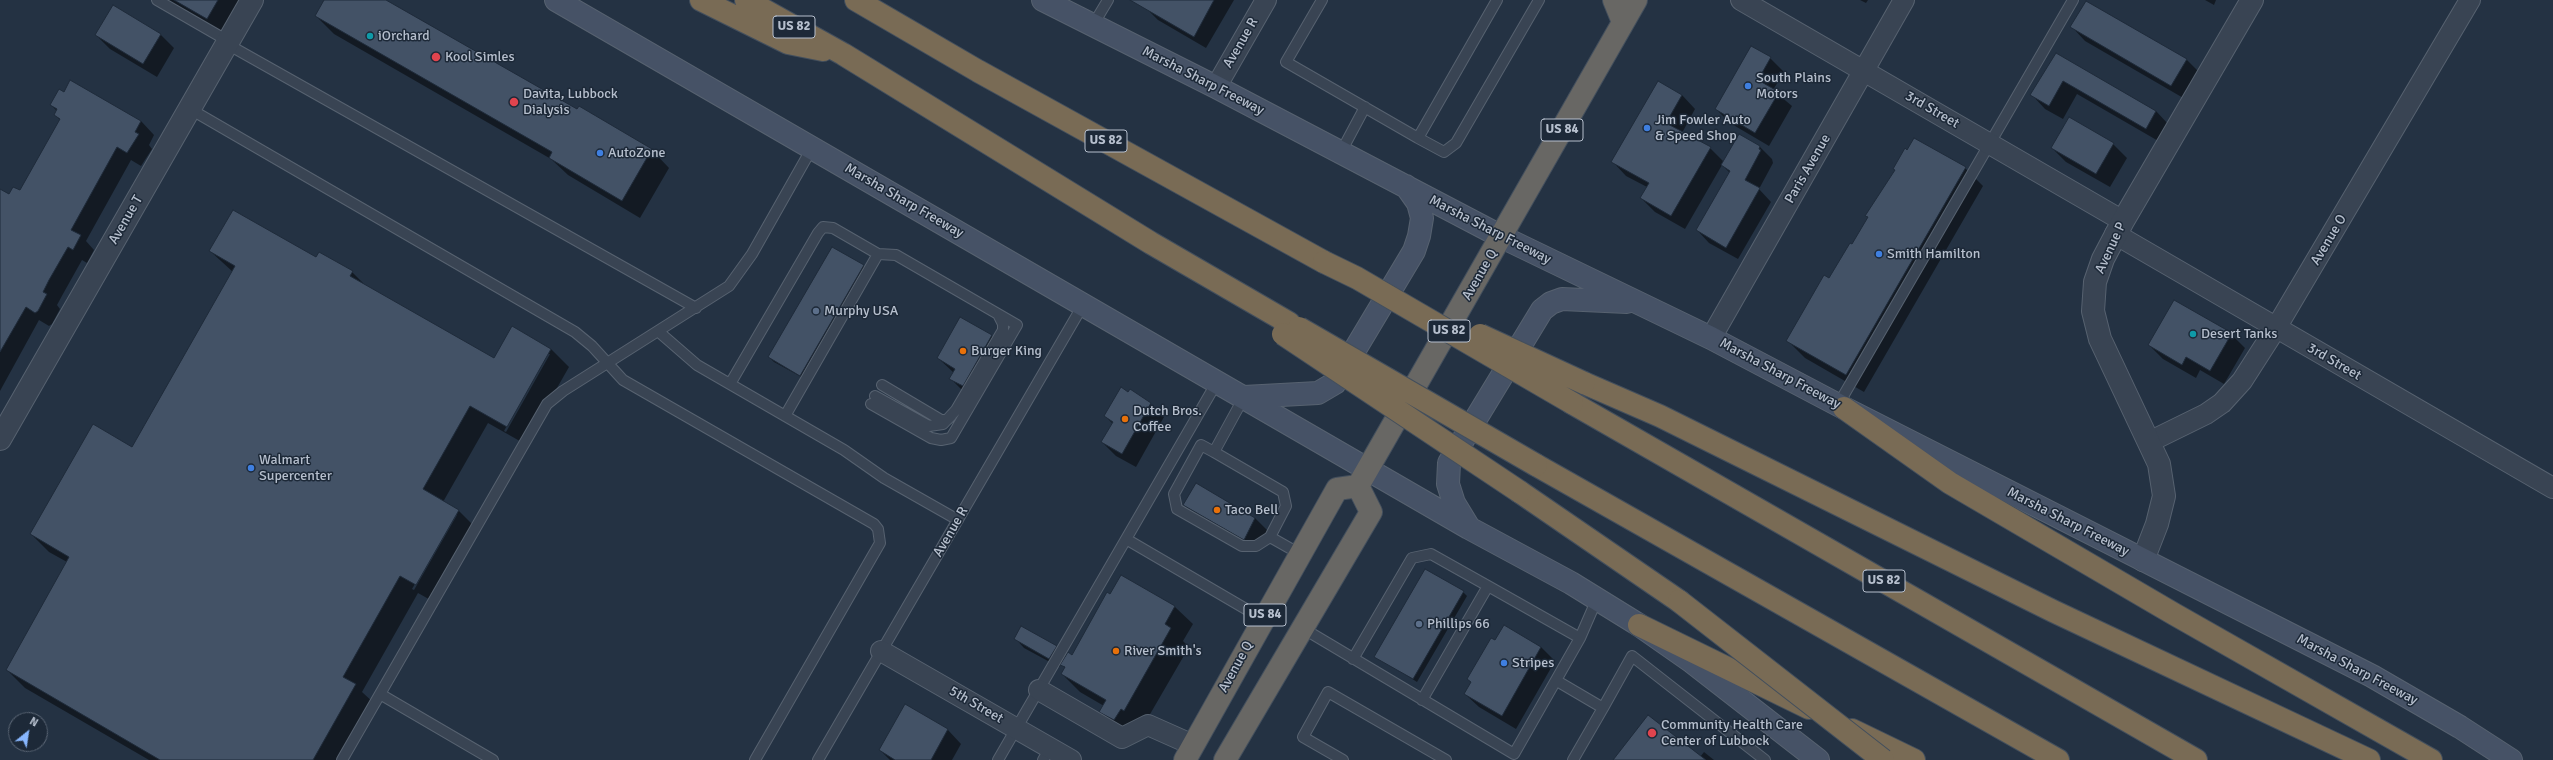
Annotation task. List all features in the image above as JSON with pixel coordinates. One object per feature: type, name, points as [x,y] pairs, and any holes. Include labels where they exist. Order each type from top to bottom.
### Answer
[{"type":"highway","points":[[701,0],[788,43],[843,54]]},
{"type":"highway","name":"US 82","points":[[746,0],[843,54],[1151,243],[1286,328],[1536,465],[2058,760]]},
{"type":"highway","name":"US 82","points":[[856,0],[1324,262],[1357,278],[1572,403],[2196,760]]},
{"type":"highway","points":[[862,0],[890,19]]},
{"type":"highway","points":[[1614,0],[1623,22]]},
{"type":"highway","name":"Avenue Q","points":[[1189,753],[1263,618],[1337,489],[1362,477],[1502,237],[1636,0]]},
{"type":"highway","points":[[1357,278],[1584,383],[1660,416],[2053,611],[2368,760]]},
{"type":"highway","points":[[1286,328],[1679,601],[1883,760]]},
{"type":"highway","points":[[1841,407],[1950,483],[2174,614],[2431,760]]},
{"type":"highway","name":"US 84","points":[[1228,759],[1371,512],[1362,477]]},
{"type":"highway","points":[[1639,625],[1914,760]]},
{"type":"main road","name":"Marsha Sharp Freeway","points":[[556,0],[1244,397],[1362,477],[1469,528],[1597,599],[1639,625],[1692,662],[1818,760]]},
{"type":"main road","name":"Marsha Sharp Freeway","points":[[1042,0],[1216,86],[1502,237],[1711,338],[1841,407],[2372,676],[2460,727],[2511,760]]},
{"type":"main road","points":[[1244,397],[1318,393],[1335,383],[1414,251],[1420,236],[1422,218],[1418,203],[1406,186]]},
{"type":"main road","points":[[1469,528],[1454,503],[1448,484],[1449,463],[1542,310],[1551,303],[1562,299],[1637,302]]},
{"type":"street","name":"Avenue T","points":[[0,439],[252,0]]},
{"type":"street","name":"Avenue R","points":[[1216,86],[1266,0]]},
{"type":"street","name":"3rd Street","points":[[1742,0],[1990,144],[2276,328],[2553,488]]},
{"type":"street","name":"Paris Avenue","points":[[1711,338],[1904,0]]},
{"type":"street","name":"Avenue P","points":[[2143,560],[2157,524],[2164,496],[2159,464],[2100,339],[2092,311],[2095,282],[2119,227],[2252,0]]},
{"type":"street","name":"Avenue O","points":[[2149,442],[2206,414],[2222,404],[2242,381],[2276,328],[2470,0]]},
{"type":"street","name":"5th Street","points":[[881,651],[1017,729],[1046,754],[1071,760]]},
{"type":"street","points":[[1039,690],[1122,738],[1148,724],[1189,753]]},
{"type":"lane","points":[[157,0],[228,43],[696,308]]},
{"type":"lane","points":[[1093,25],[1108,0]]},
{"type":"lane","points":[[1322,0],[1286,62],[1444,152],[1456,143],[1538,0]]},
{"type":"lane","points":[[1418,138],[1497,0]]},
{"type":"lane","points":[[1841,407],[2073,0]]},
{"type":"lane","points":[[1341,152],[1365,107]]},
{"type":"lane","points":[[190,109],[575,332],[592,346],[606,364],[623,380],[874,524],[878,529],[880,543],[755,760]]},
{"type":"lane","points":[[342,760],[547,404],[563,391],[722,292],[737,278],[812,148]]},
{"type":"lane","points":[[730,384],[818,232],[823,227],[833,228],[878,254],[896,255],[998,314],[1017,325],[951,438],[941,440],[931,438],[873,400],[929,426],[943,424],[951,416],[1002,330],[1003,324],[998,314]]},
{"type":"lane","points":[[785,416],[878,254]]},
{"type":"lane","name":"Avenue R","points":[[818,760],[1083,305]]},
{"type":"lane","points":[[659,332],[697,365],[844,450],[884,478],[958,520]]},
{"type":"lane","points":[[998,760],[1217,382]]},
{"type":"lane","points":[[882,385],[941,420],[946,420],[951,416]]},
{"type":"lane","points":[[1214,452],[1244,397]]},
{"type":"lane","points":[[1201,445],[1214,452],[1283,492],[1286,506],[1270,537],[1256,546],[1242,546],[1177,509],[1174,494],[1201,445]]},
{"type":"lane","points":[[1270,537],[1300,554]]},
{"type":"lane","points":[[1126,539],[1263,618]]},
{"type":"lane","points":[[1353,659],[1412,558],[1432,554],[1580,638]]},
{"type":"lane","points":[[1422,700],[1488,586]]},
{"type":"lane","points":[[1304,629],[1514,754],[1557,681],[1580,638],[1597,599]]},
{"type":"lane","points":[[1574,760],[1632,656],[1765,760]]},
{"type":"lane","points":[[1557,681],[1603,708]]},
{"type":"lane","points":[[1343,760],[1303,737],[1328,692],[1446,760]]},
{"type":"lane","points":[[380,694],[493,760]]},
{"type":"building","points":[[174,0],[218,0],[207,19]]},
{"type":"building","points":[[324,0],[386,0],[577,109],[579,106],[652,149],[622,201],[549,158],[552,152],[315,16]]},
{"type":"building","points":[[1130,0],[1214,0],[1194,37]]},
{"type":"building","points":[[2086,1],[2187,59],[2171,86],[2070,27]]},
{"type":"building","points":[[113,5],[161,34],[143,64],[95,35]]},
{"type":"building","name":"South Plains Motors","points":[[1751,46],[1771,57],[1758,80],[1779,92],[1755,133],[1715,109]]},
{"type":"building","points":[[2056,53],[2156,111],[2146,129],[2063,81],[2049,106],[2030,95]]},
{"type":"building","points":[[70,80],[141,121],[135,132],[139,134],[127,153],[117,147],[71,230],[81,235],[73,250],[68,247],[49,280],[43,292],[47,294],[38,311],[35,313],[26,307],[0,352],[0,189],[9,194],[13,187],[20,190],[60,119],[54,115],[57,109],[50,105],[59,89],[64,92]]},
{"type":"building","points":[[1658,81],[1682,95],[1666,123],[1711,147],[1671,216],[1640,198],[1649,183],[1611,162]]},
{"type":"building","points":[[2069,117],[2114,143],[2096,174],[2051,148]]},
{"type":"building","points":[[1739,134],[1760,146],[1759,149],[1761,150],[1745,180],[1760,188],[1726,248],[1696,230],[1730,171],[1721,165]]},
{"type":"building","name":"Smith Hamilton","points":[[1914,138],[1966,167],[1846,375],[1786,341],[1824,275],[1829,278],[1850,243],[1852,244],[1868,217],[1865,216],[1895,170],[1893,169],[1905,148],[1907,150]]},
{"type":"building","name":"Walmart Supercenter","points":[[233,210],[316,257],[319,252],[353,271],[350,276],[494,358],[512,326],[551,349],[507,427],[470,406],[423,489],[459,510],[416,585],[400,576],[343,677],[356,684],[313,760],[160,760],[6,670],[69,557],[30,534],[93,424],[132,447],[235,266],[209,251]]},
{"type":"building","name":"Murphy USA","points":[[832,247],[864,265],[800,376],[768,357]]},
{"type":"building","name":"Desert Tanks","points":[[2174,300],[2232,333],[2210,371],[2186,357],[2182,365],[2148,345]]},
{"type":"building","name":"Burger King","points":[[960,317],[992,335],[963,386],[949,379],[955,369],[937,358]]},
{"type":"building","name":"Dutch Bros. Coffee","points":[[1121,387],[1128,392],[1130,389],[1151,403],[1122,454],[1101,442],[1113,422],[1104,416]]},
{"type":"building","name":"Taco Bell","points":[[1196,483],[1255,518],[1244,540],[1183,505]]},
{"type":"building","name":"Phillips 66","points":[[1425,569],[1464,591],[1413,679],[1374,657]]},
{"type":"building","name":"River Smith's","points":[[1121,575],[1175,606],[1165,624],[1171,628],[1124,711],[1121,709],[1114,720],[1099,712],[1106,700],[1061,674],[1065,667],[1060,665],[1068,652],[1072,655],[1107,592],[1110,594]]},
{"type":"building","name":"Stripes","points":[[1504,625],[1541,647],[1502,716],[1464,694],[1471,682],[1467,679],[1491,638],[1495,640]]},
{"type":"building","points":[[1021,626],[1057,646],[1049,659],[1014,639]]},
{"type":"building","points":[[905,704],[948,729],[931,760],[895,760],[879,750]]},
{"type":"building","name":"Community Health Care Center of Lubbock","points":[[1648,715],[1706,760],[1613,760]]},
{"type":"place","name":"iOrchard","points":[[370,36]]},
{"type":"place","name":"Kool Simles","points":[[436,57]]},
{"type":"place","name":"South Plains Motors","points":[[1748,86]]},
{"type":"place","name":"Davita, Lubbock Dialysis","points":[[514,102]]},
{"type":"place","name":"Jim Fowler Auto & Speed Shop","points":[[1647,128]]},
{"type":"place","name":"AutoZone","points":[[600,153]]},
{"type":"place","name":"Smith Hamilton","points":[[1879,254]]},
{"type":"place","name":"Murphy USA","points":[[816,311]]},
{"type":"place","name":"Desert Tanks","points":[[2193,334]]},
{"type":"place","name":"Burger King","points":[[963,351]]},
{"type":"place","name":"Dutch Bros. Coffee","points":[[1125,419]]},
{"type":"place","name":"Walmart Supercenter","points":[[251,468]]},
{"type":"place","name":"Taco Bell","points":[[1217,510]]},
{"type":"place","name":"Phillips 66","points":[[1419,624]]},
{"type":"place","name":"River Smith's","points":[[1116,651]]},
{"type":"place","name":"Stripes","points":[[1504,663]]},
{"type":"place","name":"Community Health Care Center of Lubbock","points":[[1652,733]]}]
